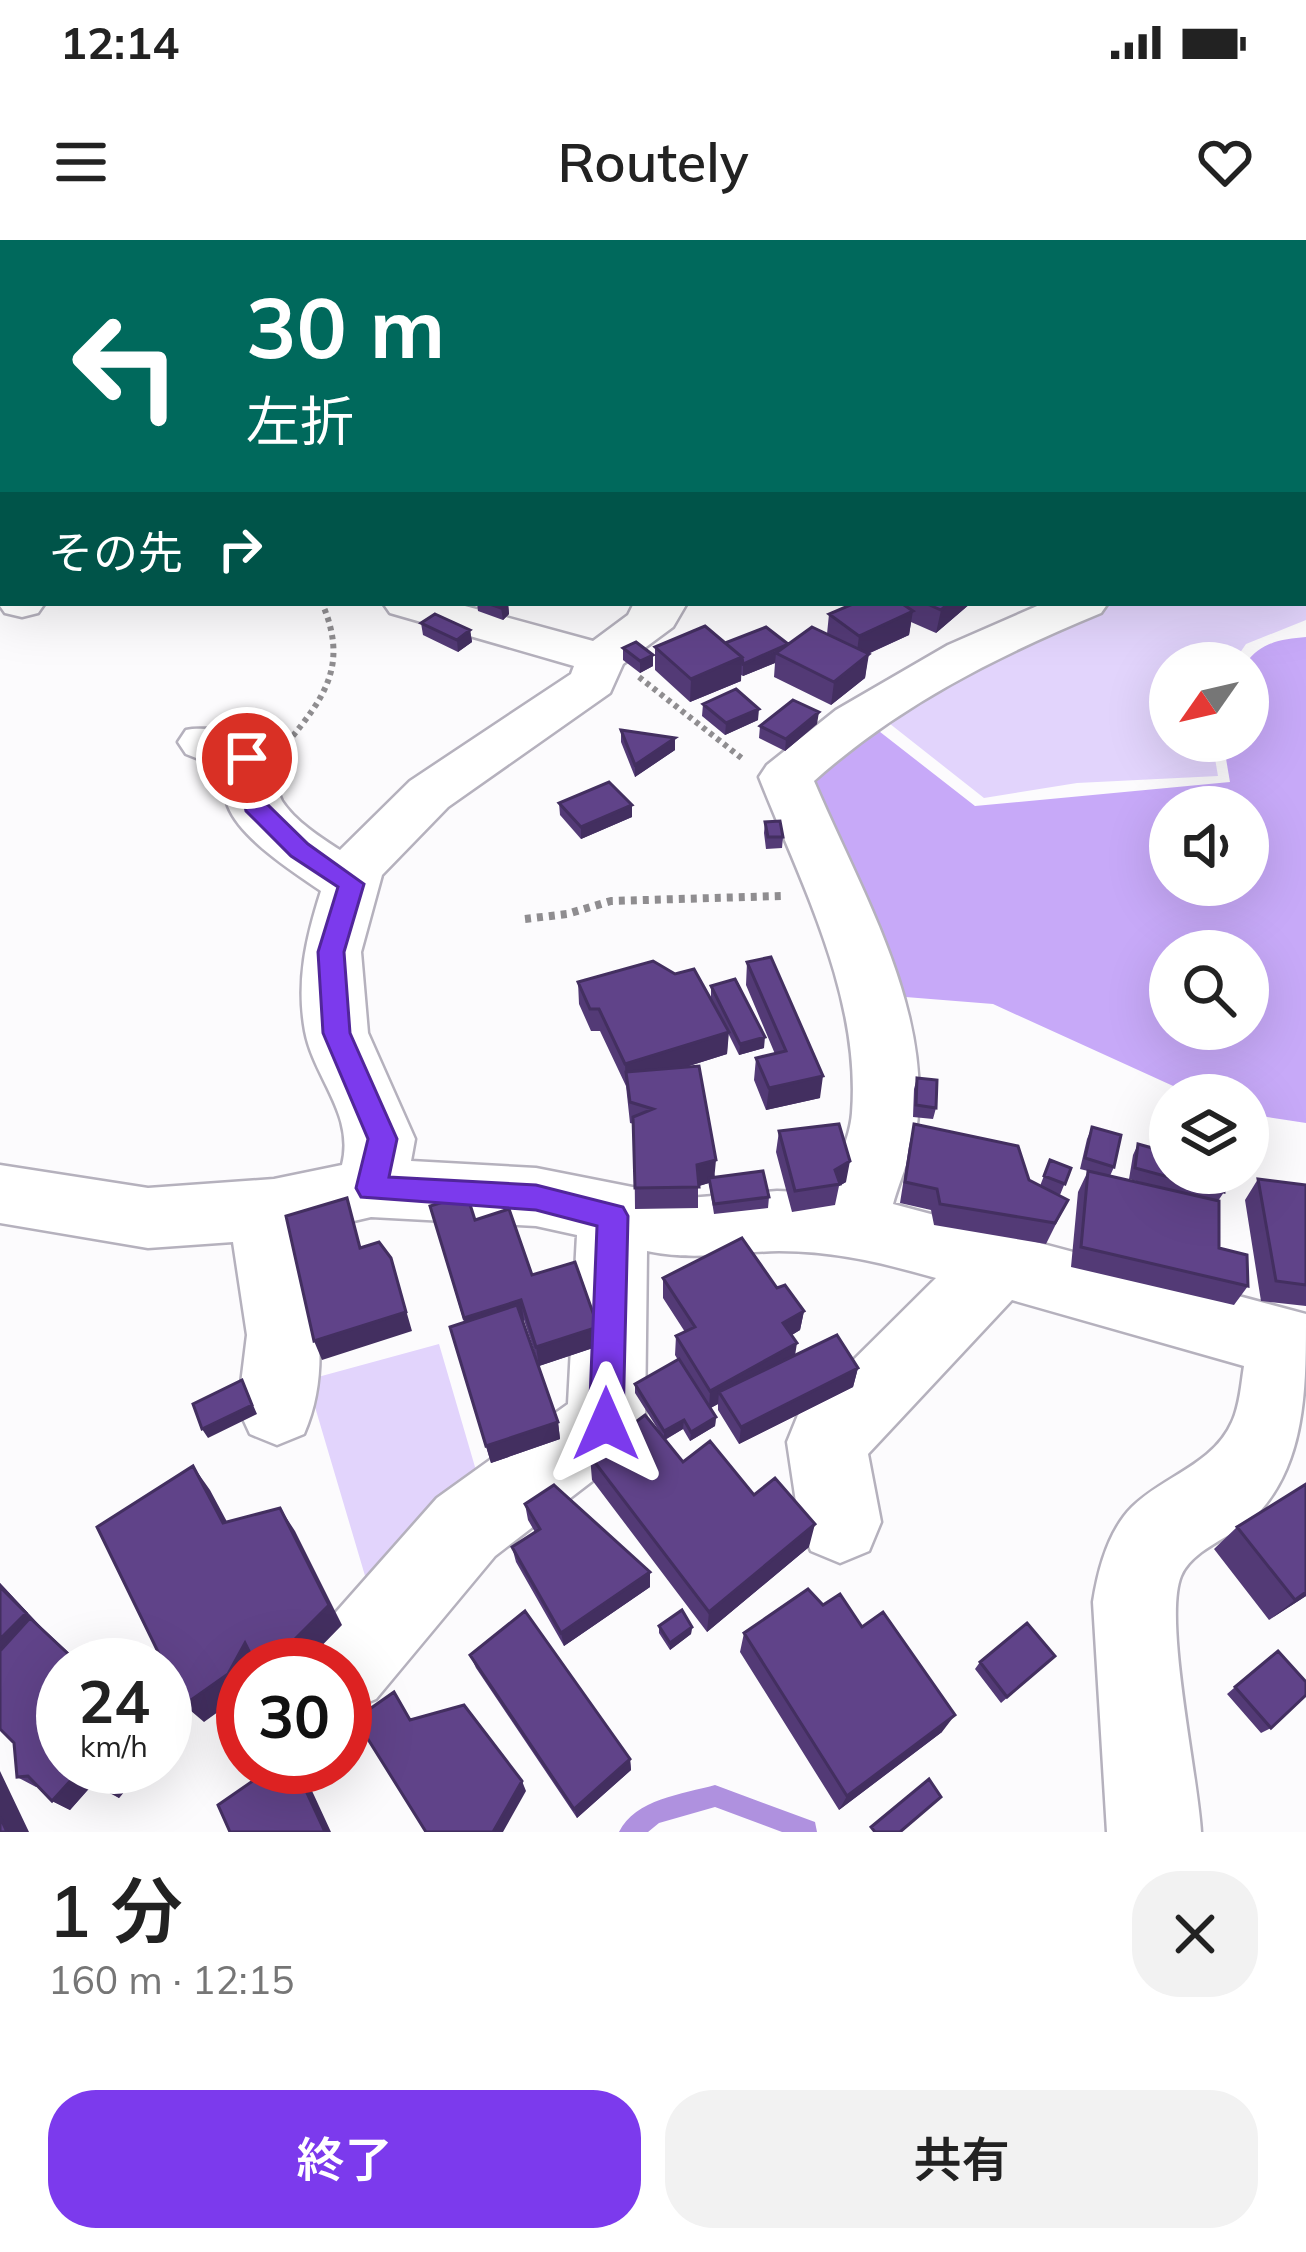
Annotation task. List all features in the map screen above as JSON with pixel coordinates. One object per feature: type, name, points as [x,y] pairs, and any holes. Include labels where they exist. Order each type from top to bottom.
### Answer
[{"type":"street","points":[[415,606],[601,658]]},
{"type":"street","points":[[371,1188],[382,1139],[337,1033],[331,952],[356,868],[429,794],[593,682],[601,658],[656,617],[650,613],[660,606]]},
{"type":"street","points":[[852,1224],[885,1118],[884,1039],[859,956],[786,777],[832,734],[935,668],[1078,606]]},
{"type":"street","points":[[832,734],[829,729],[836,716],[904,660],[976,614]]},
{"type":"street","points":[[226,752],[254,806],[299,850],[351,884]]},
{"type":"street","points":[[0,1194],[148,1218],[263,1210],[371,1188],[536,1197],[688,1229],[777,1221],[852,1224],[1295,1347],[1274,1422],[1248,1470],[1153,1541],[1139,1575],[1138,1636],[1154,1832]]},
{"type":"street","points":[[263,1210],[284,1335],[277,1408]]},
{"type":"street","points":[[371,1638],[466,1527],[606,1424],[613,1216]]},
{"type":"street","points":[[840,1522],[826,1442],[1000,1262]]},
{"type":"path","points":[[226,752],[284,746],[306,721],[329,674],[336,638],[323,606]]},
{"type":"path","points":[[651,683],[662,699],[762,772],[786,777]]},
{"type":"path","points":[[525,919],[567,914],[611,901],[791,896],[830,887]]},
{"type":"shaded area","points":[[1093,606],[1306,606],[1306,620],[1251,642],[1149,642],[1149,762],[1216,762],[1218,776],[1077,783],[984,798],[880,716]]},
{"type":"shaded area","points":[[1306,637],[1306,1123],[1269,1117],[1269,1074],[1149,1075],[993,1004],[893,996],[797,787],[875,728],[975,806],[1149,790],[1149,906],[1269,906],[1269,786],[1188,786],[1230,782],[1227,762],[1269,762],[1269,645]]},
{"type":"shaded area","points":[[439,1344],[480,1484],[371,1596],[307,1380]]},
{"type":"building","points":[[848,606],[906,606],[913,611],[859,636],[829,614]]},
{"type":"building","points":[[435,614],[470,630],[457,640],[421,623]]},
{"type":"building","points":[[705,626],[742,657],[691,679],[655,647]]},
{"type":"building","points":[[766,627],[788,644],[743,664],[742,657],[725,643]]},
{"type":"building","points":[[812,627],[869,654],[834,682],[776,653]]},
{"type":"building","points":[[636,642],[653,655],[640,661],[623,648]]},
{"type":"building","points":[[736,689],[759,709],[726,723],[703,704]]},
{"type":"building","points":[[793,700],[819,712],[786,739],[760,726]]},
{"type":"building","points":[[621,730],[675,738],[635,765]]},
{"type":"building","points":[[609,782],[632,805],[581,827],[559,803]]},
{"type":"building","points":[[780,821],[783,837],[768,837],[765,822]]},
{"type":"building","points":[[771,957],[823,1076],[769,1088],[756,1058],[786,1051],[747,962]]},
{"type":"building","points":[[653,961],[675,974],[694,969],[729,1032],[625,1064],[599,1009],[590,1009],[578,982]]},
{"type":"building","points":[[735,979],[765,1037],[740,1044],[711,986]]},
{"type":"building","points":[[699,1066],[716,1160],[697,1165],[699,1187],[635,1188],[633,1117],[653,1109],[630,1102],[626,1072]]},
{"type":"building","points":[[917,1078],[937,1080],[936,1108],[916,1105]]},
{"type":"building","points":[[839,1124],[850,1161],[835,1170],[840,1184],[795,1191],[779,1131]]},
{"type":"building","points":[[914,1124],[1018,1146],[1029,1180],[1068,1200],[1055,1223],[940,1204],[937,1189],[905,1182]]},
{"type":"building","points":[[1092,1127],[1121,1135],[1114,1167],[1085,1158]]},
{"type":"building","points":[[1138,1144],[1149,1147],[1149,1172],[1135,1168]]},
{"type":"building","points":[[1050,1160],[1071,1168],[1065,1184],[1044,1176]]},
{"type":"building","points":[[763,1171],[769,1197],[714,1204],[709,1178]]},
{"type":"building","points":[[1088,1171],[1149,1185],[1149,1194],[1188,1194],[1219,1201],[1219,1248],[1247,1255],[1248,1286],[1081,1247]]},
{"type":"building","points":[[1269,1180],[1306,1185],[1306,1285],[1276,1281],[1261,1194],[1269,1194]]},
{"type":"building","points":[[467,1195],[475,1220],[509,1209],[532,1275],[575,1262],[598,1327],[536,1347],[521,1300],[464,1318],[430,1206]]},
{"type":"building","points":[[347,1198],[360,1248],[379,1242],[391,1258],[406,1312],[314,1341],[286,1216]]},
{"type":"building","points":[[742,1238],[777,1288],[785,1285],[804,1311],[783,1323],[797,1343],[710,1391],[676,1336],[695,1327],[663,1278]]},
{"type":"building","points":[[517,1305],[558,1422],[486,1446],[450,1327]]},
{"type":"building","points":[[837,1335],[858,1368],[741,1427],[719,1392]]},
{"type":"building","points":[[679,1359],[716,1417],[691,1432],[684,1420],[664,1431],[635,1384]]},
{"type":"building","points":[[242,1380],[252,1405],[202,1429],[193,1404]]},
{"type":"building","points":[[645,1415],[683,1462],[710,1441],[754,1495],[775,1478],[815,1524],[709,1612],[590,1456]]},
{"type":"building","points":[[193,1466],[223,1523],[280,1508],[329,1605],[296,1638],[216,1638],[216,1682],[192,1699],[192,1638],[151,1638],[97,1527]]},
{"type":"building","points":[[1306,1484],[1306,1592],[1295,1600],[1237,1527]]},
{"type":"building","points":[[554,1485],[650,1572],[561,1633],[512,1547],[540,1529],[525,1504]]},
{"type":"building","points":[[0,1587],[26,1613],[0,1639]]},
{"type":"building","points":[[808,1589],[823,1605],[840,1594],[862,1627],[883,1612],[955,1715],[847,1796],[744,1633]]},
{"type":"building","points":[[682,1610],[692,1627],[670,1643],[659,1626]]},
{"type":"building","points":[[525,1611],[630,1759],[574,1809],[470,1655]]},
{"type":"building","points":[[30,1618],[51,1638],[36,1638],[36,1784],[28,1776],[17,1777],[14,1743],[0,1729],[0,1651]]},
{"type":"building","points":[[1027,1623],[1055,1656],[1007,1697],[980,1662]]},
{"type":"building","points":[[1278,1651],[1306,1682],[1306,1695],[1271,1728],[1235,1687]]},
{"type":"building","points":[[394,1692],[410,1720],[464,1705],[522,1781],[493,1832],[426,1832],[372,1746],[372,1707]]},
{"type":"building","points":[[929,1779],[941,1797],[900,1832],[875,1832],[871,1827]]},
{"type":"building","points":[[234,1794],[307,1794],[325,1832],[230,1832],[218,1805]]},
{"type":"waterway","points":[[630,1832],[653,1814],[715,1796],[807,1830]]},
{"type":"route","points":[[247,758],[254,806],[299,850],[351,884],[331,952],[337,1033],[382,1139],[371,1188],[536,1197],[613,1216],[606,1424]]}]
